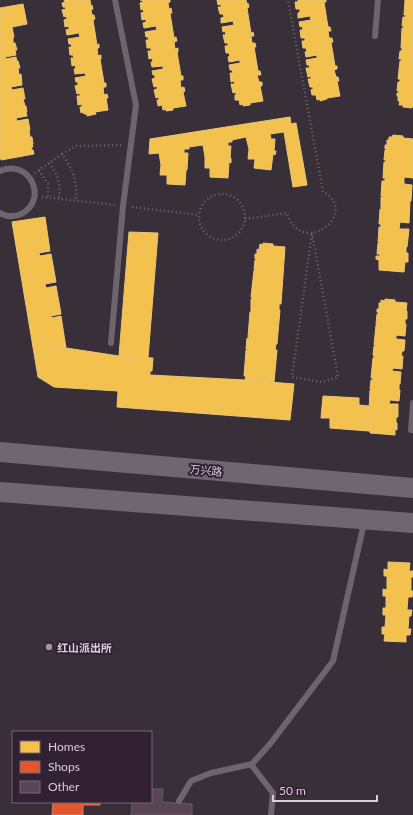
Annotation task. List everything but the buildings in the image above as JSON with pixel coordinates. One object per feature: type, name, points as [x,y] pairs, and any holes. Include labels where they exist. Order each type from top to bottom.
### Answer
[{"type":"main road","name":"万兴路","points":[[0,452],[413,488]]},
{"type":"main road","points":[[0,492],[413,523]]},
{"type":"lane","points":[[111,343],[123,206],[136,105],[115,0]]},
{"type":"lane","points":[[376,36],[378,0]]},
{"type":"lane","points":[[0,171],[12,168],[25,172],[30,177],[35,189],[35,196],[32,203],[23,213],[10,216],[1,215]]},
{"type":"lane","points":[[411,430],[413,402]]},
{"type":"lane","points":[[179,801],[191,781],[211,774],[252,764],[270,744],[332,661],[365,519]]},
{"type":"lane","points":[[253,767],[273,793],[271,815]]},
{"type":"path","points":[[245,219],[287,213],[296,228],[301,231],[312,233],[319,232],[325,228],[334,218],[335,206],[330,196],[323,192],[288,0]]},
{"type":"path","points":[[30,177],[76,146],[130,145]]},
{"type":"path","points":[[62,154],[74,173],[76,201]]},
{"type":"path","points":[[49,163],[53,168],[60,187],[59,199]]},
{"type":"path","points":[[39,170],[48,184],[48,198]]},
{"type":"path","points":[[221,194],[233,197],[238,201],[245,213],[245,219],[243,226],[235,236],[229,239],[216,240],[205,233],[201,228],[199,215],[200,208],[208,198],[221,194]]},
{"type":"path","points":[[35,196],[199,215]]},
{"type":"path","points":[[312,233],[338,377],[322,382],[292,377],[312,233]]},
{"type":"place","name":"红山派出所","points":[[49,647]]}]
